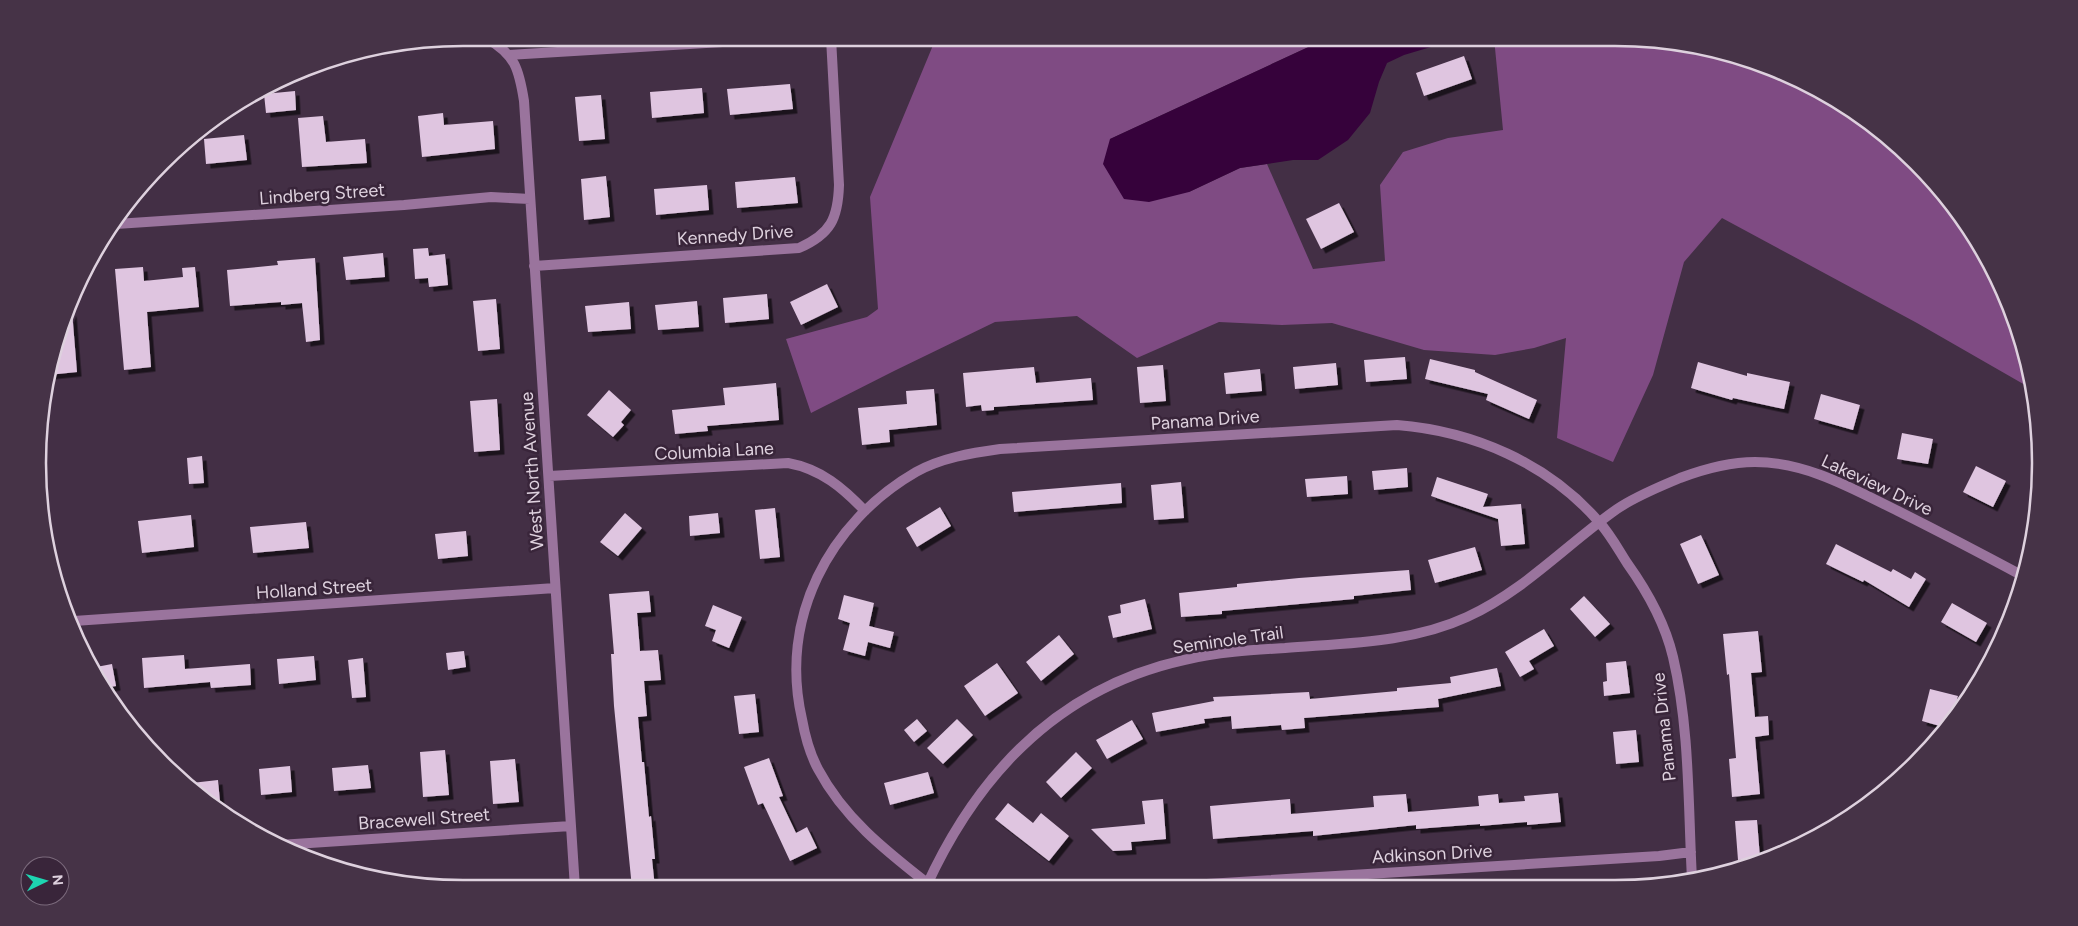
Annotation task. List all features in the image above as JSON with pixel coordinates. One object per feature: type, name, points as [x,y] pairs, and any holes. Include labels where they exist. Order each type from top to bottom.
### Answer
[{"type":"street","points":[[501,46],[508,55],[657,46]]},
{"type":"street","name":"Kennedy Drive","points":[[534,266],[799,248],[813,242],[831,225],[838,212],[839,204],[840,185],[831,46]]},
{"type":"street","name":"West North Avenue","points":[[508,55],[519,72],[524,101],[574,880]]},
{"type":"street","name":"Lindberg Street","points":[[121,224],[404,205],[491,197],[530,199]]},
{"type":"street","name":"Panama Drive","points":[[920,880],[861,828],[839,803],[818,770],[811,753],[800,710],[796,660],[802,618],[808,599],[827,557],[842,534],[866,511],[893,487],[917,472],[959,456],[977,452],[1000,449],[1397,425],[1456,435],[1493,446],[1547,476],[1562,487],[1599,522],[1642,584],[1656,610],[1673,656],[1683,714],[1692,873]]},
{"type":"street","name":"Lakeview Drive","points":[[1599,522],[1635,498],[1698,472],[1742,462],[1778,464],[1801,468],[1844,484],[2017,573]]},
{"type":"street","name":"Columbia Lane","points":[[548,476],[788,463],[802,466],[832,480],[866,511]]},
{"type":"street","name":"Seminole Trail","points":[[928,880],[942,852],[982,791],[1001,766],[1053,718],[1101,689],[1154,667],[1204,655],[1406,636],[1445,626],[1497,602],[1521,586],[1599,522]]},
{"type":"street","name":"Holland Street","points":[[78,621],[555,588]]},
{"type":"street","name":"Bracewell Street","points":[[295,844],[571,826]]},
{"type":"street","name":"Adkinson Drive","points":[[1271,880],[1659,856],[1691,852]]},
{"type":"shaded area","points":[[933,46],[1311,46],[1110,139],[1189,192],[1240,168],[1267,164],[1313,269],[1385,261],[1380,185],[1403,152],[1448,138],[1503,130],[1495,46],[1642,47],[1696,54],[1749,68],[1799,89],[1847,116],[1869,132],[1910,168],[1946,209],[1962,231],[1989,279],[2010,329],[2024,385],[1917,323],[1722,218],[1684,262],[1653,375],[1613,462],[1557,438],[1566,338],[1534,348],[1495,355],[1424,350],[1332,323],[1282,325],[1219,322],[1137,358],[1077,316],[995,322],[811,413],[786,339],[867,317],[878,309],[870,197]]},
{"type":"shaded area","points":[[1311,46],[1434,46],[1404,55],[1387,63],[1370,113],[1348,140],[1318,160],[1293,160],[1240,168],[1189,192],[1149,202],[1124,199],[1103,164],[1110,139]]},
{"type":"building","points":[[1464,56],[1472,79],[1424,96],[1416,73]]},
{"type":"building","points":[[790,84],[793,109],[730,115],[727,89]]},
{"type":"building","points":[[702,88],[704,113],[652,118],[650,92]]},
{"type":"building","points":[[295,91],[296,110],[266,113],[264,97],[271,93]]},
{"type":"building","points":[[601,95],[605,139],[579,141],[575,97]]},
{"type":"building","points":[[443,113],[444,125],[493,121],[495,149],[422,157],[418,116]]},
{"type":"building","points":[[323,116],[326,142],[365,139],[367,163],[302,167],[298,118]]},
{"type":"building","points":[[244,135],[247,160],[206,164],[204,139]]},
{"type":"building","points":[[606,176],[610,217],[584,220],[581,179]]},
{"type":"building","points":[[795,177],[798,203],[737,208],[735,182]]},
{"type":"building","points":[[707,185],[709,210],[656,215],[654,189]]},
{"type":"building","points":[[1339,203],[1354,232],[1321,249],[1306,219]]},
{"type":"building","points":[[428,248],[429,256],[445,254],[448,285],[429,287],[428,278],[415,279],[413,249]]},
{"type":"building","points":[[383,253],[385,277],[346,280],[343,257]]},
{"type":"building","points":[[315,258],[320,340],[306,342],[302,303],[281,305],[281,302],[230,306],[227,270],[278,265],[277,261]]},
{"type":"building","points":[[143,267],[144,281],[183,277],[182,268],[195,267],[199,307],[147,312],[151,367],[124,370],[115,269]]},
{"type":"building","points":[[827,284],[838,307],[801,325],[790,302]]},
{"type":"building","points":[[767,294],[769,319],[725,323],[723,298]]},
{"type":"building","points":[[496,299],[500,349],[478,351],[473,301]]},
{"type":"building","points":[[697,301],[699,327],[658,330],[655,305]]},
{"type":"building","points":[[629,302],[631,329],[588,332],[585,306]]},
{"type":"building","points":[[73,318],[77,372],[56,374]]},
{"type":"building","points":[[1405,357],[1407,379],[1366,382],[1364,360]]},
{"type":"building","points":[[1430,359],[1475,370],[1475,372],[1537,400],[1529,419],[1486,400],[1488,394],[1425,379]]},
{"type":"building","points":[[1698,362],[1747,376],[1747,373],[1790,382],[1784,409],[1733,398],[1732,400],[1691,388]]},
{"type":"building","points":[[1336,363],[1338,385],[1295,389],[1293,367]]},
{"type":"building","points":[[1163,365],[1166,401],[1140,403],[1137,367]]},
{"type":"building","points":[[1034,367],[1036,383],[1091,378],[1093,400],[994,407],[994,410],[982,411],[981,405],[966,407],[963,373]]},
{"type":"building","points":[[1260,369],[1262,391],[1226,394],[1224,373]]},
{"type":"building","points":[[776,383],[779,420],[707,426],[708,431],[675,434],[672,410],[725,405],[723,388]]},
{"type":"building","points":[[934,389],[937,425],[889,430],[890,442],[862,445],[858,408],[907,404],[906,391]]},
{"type":"building","points":[[609,390],[631,410],[621,422],[624,425],[613,437],[587,415]]},
{"type":"building","points":[[1821,394],[1860,405],[1853,430],[1814,419]]},
{"type":"building","points":[[497,399],[500,450],[474,452],[470,401]]},
{"type":"building","points":[[1902,433],[1933,439],[1928,464],[1897,459]]},
{"type":"building","points":[[202,456],[204,483],[189,484],[187,458]]},
{"type":"building","points":[[1976,466],[2006,481],[1993,507],[1963,492]]},
{"type":"building","points":[[1407,468],[1408,487],[1374,490],[1372,471]]},
{"type":"building","points":[[1347,476],[1348,494],[1307,497],[1305,479]]},
{"type":"building","points":[[1437,477],[1488,494],[1483,507],[1521,504],[1525,544],[1501,546],[1498,519],[1431,496]]},
{"type":"building","points":[[1181,482],[1184,518],[1154,520],[1151,485]]},
{"type":"building","points":[[1121,483],[1122,503],[1014,512],[1012,492]]},
{"type":"building","points":[[940,507],[951,526],[917,547],[906,528]]},
{"type":"building","points":[[775,508],[780,557],[760,559],[755,510]]},
{"type":"building","points":[[625,513],[642,528],[618,556],[600,542]]},
{"type":"building","points":[[718,513],[720,533],[690,536],[689,516]]},
{"type":"building","points":[[191,515],[194,547],[142,553],[138,521]]},
{"type":"building","points":[[306,522],[309,548],[253,553],[250,527]]},
{"type":"building","points":[[466,531],[468,556],[438,559],[435,534]]},
{"type":"building","points":[[1701,535],[1719,575],[1698,584],[1680,544]]},
{"type":"building","points":[[1836,544],[1891,572],[1893,569],[1911,579],[1915,572],[1926,579],[1909,607],[1864,580],[1863,582],[1826,564]]},
{"type":"building","points":[[1475,547],[1482,570],[1435,583],[1428,560]]},
{"type":"building","points":[[1409,570],[1411,590],[1354,596],[1354,599],[1222,611],[1222,614],[1181,617],[1179,593],[1237,587],[1237,584]]},
{"type":"building","points":[[649,591],[651,612],[637,613],[640,651],[658,650],[661,680],[644,681],[647,716],[638,717],[649,817],[651,816],[655,859],[652,859],[654,880],[631,880],[614,706],[611,654],[614,654],[609,594]]},
{"type":"building","points":[[844,595],[874,603],[869,626],[894,632],[890,648],[868,642],[865,656],[843,650],[850,623],[838,619]]},
{"type":"building","points":[[1584,596],[1610,624],[1595,637],[1570,609]]},
{"type":"building","points":[[1145,599],[1152,629],[1113,638],[1108,616],[1121,613],[1120,605]]},
{"type":"building","points":[[1952,603],[1987,623],[1976,642],[1941,622]]},
{"type":"building","points":[[713,605],[742,617],[729,648],[712,641],[716,630],[705,626]]},
{"type":"building","points":[[1544,629],[1554,646],[1529,661],[1534,669],[1520,677],[1505,652]]},
{"type":"building","points":[[1758,631],[1762,672],[1751,673],[1755,717],[1768,716],[1769,735],[1755,737],[1760,794],[1732,797],[1729,759],[1736,758],[1729,674],[1727,675],[1723,634]]},
{"type":"building","points":[[1059,635],[1074,654],[1041,681],[1026,662]]},
{"type":"building","points":[[464,651],[466,667],[448,670],[446,653]]},
{"type":"building","points":[[184,655],[185,669],[250,664],[251,685],[211,688],[210,682],[144,688],[142,658]]},
{"type":"building","points":[[314,656],[316,680],[279,684],[277,659]]},
{"type":"building","points":[[363,658],[366,697],[352,698],[348,660]]},
{"type":"building","points":[[1626,661],[1630,693],[1604,696],[1603,682],[1607,681],[1606,663]]},
{"type":"building","points":[[997,663],[1018,693],[985,716],[964,686]]},
{"type":"building","points":[[112,664],[116,686],[111,687],[99,666]]},
{"type":"building","points":[[1497,668],[1501,686],[1438,699],[1439,707],[1304,718],[1305,728],[1282,730],[1281,725],[1232,729],[1231,716],[1204,719],[1205,723],[1156,732],[1152,713],[1214,701],[1213,697],[1309,692],[1310,699],[1397,691],[1397,688],[1451,683],[1450,677]]},
{"type":"building","points":[[1930,689],[1958,696],[1956,703],[1939,726],[1922,721]]},
{"type":"building","points":[[755,694],[759,732],[739,734],[734,696]]},
{"type":"building","points":[[917,719],[927,731],[914,742],[904,730]]},
{"type":"building","points":[[957,719],[973,735],[943,764],[927,748]]},
{"type":"building","points":[[1132,720],[1143,739],[1107,759],[1096,740]]},
{"type":"building","points":[[1636,730],[1639,762],[1616,764],[1613,732]]},
{"type":"building","points":[[445,750],[449,795],[423,797],[420,752]]},
{"type":"building","points":[[1076,752],[1092,768],[1061,798],[1046,782]]},
{"type":"building","points":[[769,758],[783,796],[779,797],[796,833],[807,827],[817,848],[790,861],[763,803],[758,805],[744,767]]},
{"type":"building","points":[[515,759],[519,802],[493,804],[490,761]]},
{"type":"building","points":[[368,765],[371,788],[334,791],[332,768]]},
{"type":"building","points":[[290,766],[292,792],[261,795],[259,769]]},
{"type":"building","points":[[928,772],[934,793],[890,805],[884,783]]},
{"type":"building","points":[[218,780],[220,802],[209,794],[196,783]]},
{"type":"building","points":[[1558,793],[1561,822],[1527,825],[1527,822],[1480,826],[1480,824],[1416,829],[1416,825],[1313,836],[1313,831],[1213,839],[1210,806],[1290,799],[1291,814],[1374,807],[1373,796],[1406,794],[1408,812],[1479,806],[1478,796],[1498,794],[1499,803],[1525,801],[1524,796]]},
{"type":"building","points":[[1163,799],[1166,839],[1131,842],[1132,850],[1113,851],[1091,829],[1145,824],[1142,801]]},
{"type":"building","points":[[1008,803],[1033,823],[1041,813],[1069,836],[1049,861],[995,819]]},
{"type":"building","points":[[1757,820],[1760,854],[1738,860],[1735,821]]}]
